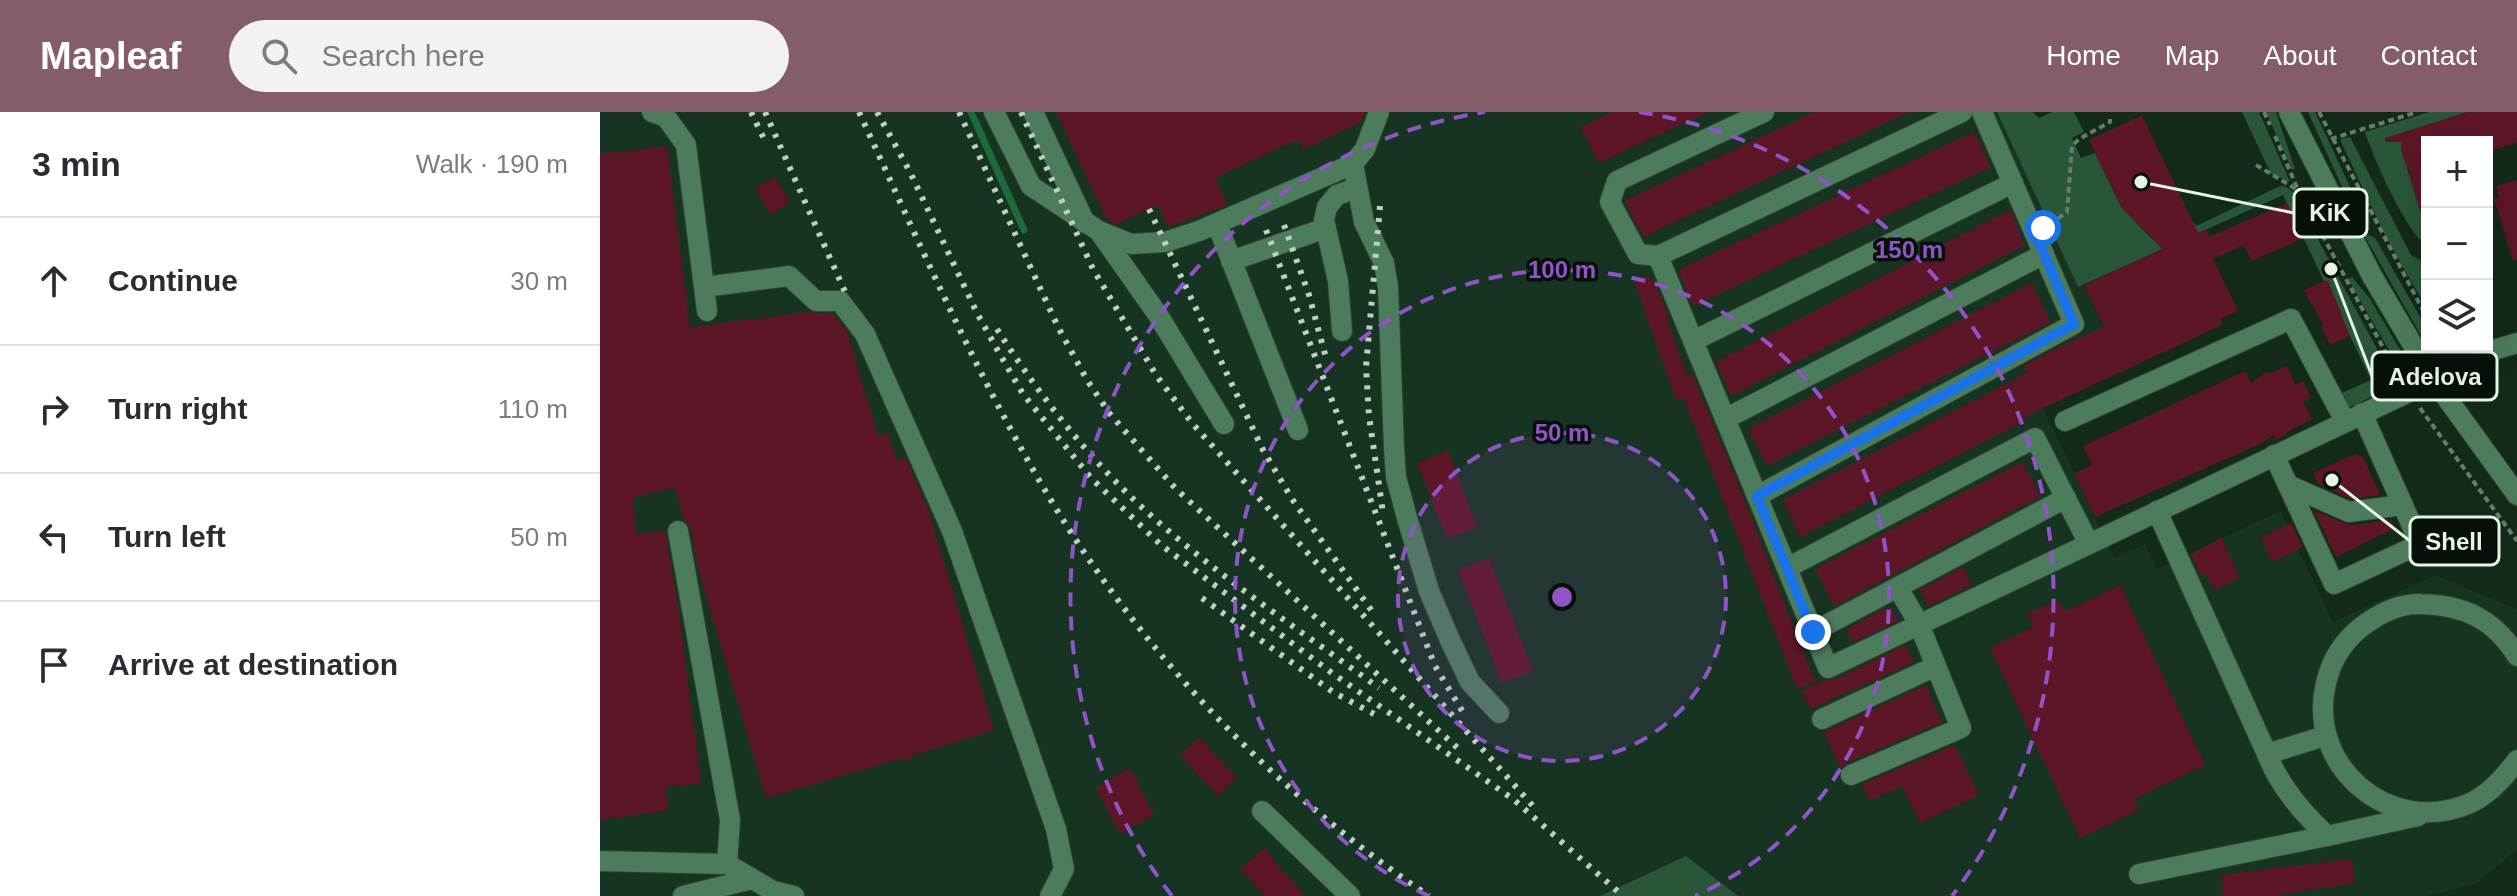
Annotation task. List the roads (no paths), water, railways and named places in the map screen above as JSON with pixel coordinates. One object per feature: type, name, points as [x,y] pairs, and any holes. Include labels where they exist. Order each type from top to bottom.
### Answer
[{"type":"street","points":[[652,112],[666,117],[686,145],[707,311]]},
{"type":"street","points":[[994,112],[1031,186],[1092,227],[1131,244],[1165,242],[1217,224],[1353,164],[1365,149],[1379,112]]},
{"type":"street","points":[[1033,112],[1092,227],[1158,315],[1224,424]]},
{"type":"street","points":[[1764,112],[1617,181],[1610,202],[1638,254],[1658,256],[1962,112]]},
{"type":"street","points":[[1757,496],[2074,324],[1982,112]]},
{"type":"street","points":[[2289,112],[2372,276],[2433,379],[2517,495]]},
{"type":"street","points":[[1353,164],[1364,222],[1384,263],[1386,275],[1396,477],[1429,591],[1450,640],[1470,682],[1499,713]]},
{"type":"street","points":[[1693,341],[2013,183]]},
{"type":"street","points":[[1342,331],[1338,281],[1324,220],[1327,207],[1337,195],[1357,188]]},
{"type":"street","points":[[1217,224],[1298,430]]},
{"type":"street","points":[[1231,261],[1326,228]]},
{"type":"street","points":[[1725,419],[2040,244]]},
{"type":"street","points":[[1658,256],[1828,668],[2433,379],[2469,357],[2517,343]]},
{"type":"street","points":[[704,287],[789,276],[816,301],[840,301],[865,334],[952,531],[1053,820],[1064,869],[1050,896]]},
{"type":"street","points":[[2065,421],[2291,319],[2354,417],[2403,505],[2420,544],[2334,584],[2274,455]]},
{"type":"street","points":[[1787,568],[2035,438],[2089,544]]},
{"type":"street","points":[[2288,485],[2349,512],[2403,505]]},
{"type":"street","points":[[1813,632],[2066,498]]},
{"type":"street","points":[[2157,511],[2276,777],[2305,815],[2327,836]]},
{"type":"street","points":[[678,531],[730,820],[727,864]]},
{"type":"street","points":[[1851,775],[1961,728],[1919,624],[1898,588]]},
{"type":"street","points":[[2436,812],[2400,809],[2367,794],[2341,769],[2325,736],[2322,701],[2330,666],[2349,637],[2377,615],[2411,603],[2446,604],[2479,617],[2514,642]]},
{"type":"street","points":[[1822,719],[1936,666]]},
{"type":"street","points":[[2267,754],[2325,736]]},
{"type":"street","points":[[2139,874],[2468,804],[2496,787],[2517,760]]},
{"type":"street","points":[[1262,811],[1350,896]]},
{"type":"street","points":[[600,861],[727,864],[773,891],[794,896]]},
{"type":"street","points":[[683,896],[752,879]]},
{"type":"waterway","points":[[971,112],[1024,230]]},
{"type":"railway","points":[[751,112],[765,141]]},
{"type":"railway","points":[[765,112],[846,294]]},
{"type":"railway","points":[[859,112],[948,304],[1020,446],[1084,552],[1124,609],[1168,663],[1265,765],[1372,855],[1429,896]]},
{"type":"railway","points":[[877,112],[910,172],[977,313],[1023,394],[1091,478],[1161,545],[1332,673],[1513,799],[1623,896]]},
{"type":"railway","points":[[959,112],[1058,327],[1110,414],[1176,489],[1463,753]]},
{"type":"railway","points":[[1021,112],[1093,269],[1156,375],[1192,423],[1533,806]]},
{"type":"railway","points":[[1380,206],[1366,367],[1369,416],[1383,513]]},
{"type":"railway","points":[[1149,209],[1263,450],[1292,499],[1374,614]]},
{"type":"railway","points":[[1284,225],[1309,295],[1326,358]]},
{"type":"railway","points":[[1266,230],[1435,666],[1464,714]]},
{"type":"railway","points":[[997,329],[1066,425],[1147,512],[1231,581],[1379,688]]},
{"type":"railway","points":[[1202,598],[1333,692],[1374,714]]},
{"type":"place","name":"KiK","points":[[2141,182]]},
{"type":"place","name":"Adelova","points":[[2331,269]]},
{"type":"place","name":"Shell","points":[[2332,480]]}]
